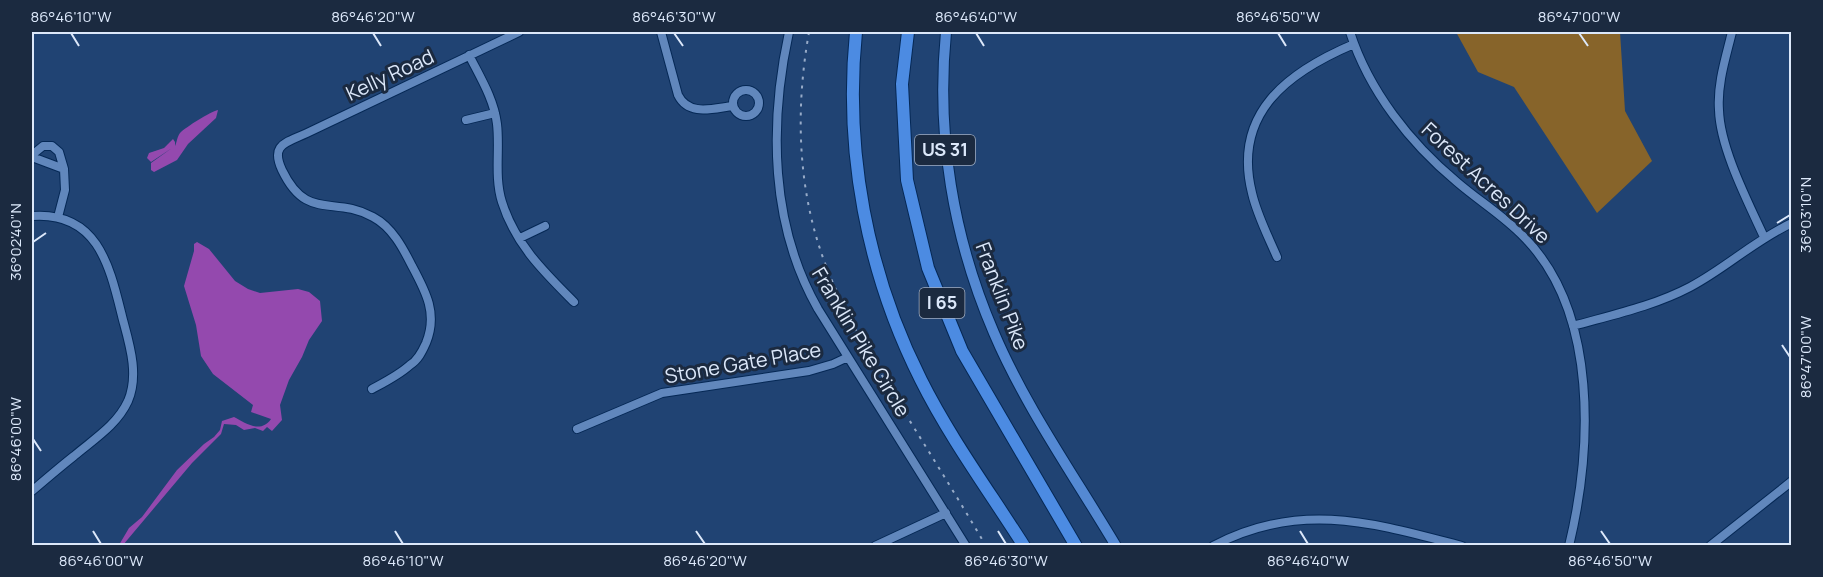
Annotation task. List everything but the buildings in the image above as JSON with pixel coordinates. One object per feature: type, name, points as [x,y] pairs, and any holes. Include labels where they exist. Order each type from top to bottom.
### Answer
[{"type":"highway","name":"I 65","points":[[856,32],[853,85],[856,158],[865,218],[880,278],[906,346],[930,396],[951,433],[1024,546]]},
{"type":"highway","name":"I 65","points":[[908,32],[902,84],[907,180],[927,268],[962,351],[1076,546]]},
{"type":"main road","name":"Franklin Pike","points":[[946,32],[943,109],[946,158],[957,223],[971,273],[994,334],[1012,370],[1116,546]]},
{"type":"street","name":"Kelly Road","points":[[372,389],[404,371],[421,354],[432,326],[432,313],[428,298],[400,243],[388,229],[374,217],[364,213],[312,202],[300,197],[286,177],[277,158],[278,151],[284,144],[307,132],[519,32]]},
{"type":"street","points":[[661,32],[677,89],[683,102],[690,108],[699,110],[733,106]]},
{"type":"street","name":"Franklin Pike Circle","points":[[789,32],[776,122],[777,161],[782,205],[792,251],[801,278],[966,546]]},
{"type":"street","name":"Forest Acres Drive","points":[[1350,32],[1377,90],[1390,111],[1416,143],[1450,177],[1515,228],[1536,251],[1557,285],[1572,326],[1581,367],[1584,423],[1581,481],[1569,546]]},
{"type":"street","points":[[1732,32],[1720,85],[1719,117],[1730,156],[1764,237]]},
{"type":"street","points":[[1278,257],[1262,224],[1250,187],[1248,159],[1253,129],[1268,101],[1287,81],[1313,64],[1354,44]]},
{"type":"street","points":[[469,55],[495,113],[500,194],[505,210],[537,265],[574,303]]},
{"type":"street","points":[[466,120],[495,113]]},
{"type":"street","points":[[58,217],[65,190],[64,169],[58,152],[52,146],[43,146],[32,156],[64,169]]},
{"type":"street","points":[[32,216],[58,217],[77,225],[91,237],[108,264],[132,360],[133,384],[125,406],[116,420],[32,491]]},
{"type":"street","points":[[1572,326],[1681,292],[1709,276],[1764,237],[1791,223]]},
{"type":"street","points":[[520,238],[545,226]]},
{"type":"street","name":"Stone Gate Place","points":[[577,429],[662,393],[809,371],[848,357]]},
{"type":"street","points":[[1710,546],[1791,482]]},
{"type":"street","points":[[875,546],[946,513]]},
{"type":"street","points":[[1213,546],[1237,534],[1261,526],[1329,519],[1379,525],[1462,546]]},
{"type":"shaded area","points":[[1456,32],[1620,32],[1625,111],[1652,161],[1597,213],[1514,87],[1478,72]]},
{"type":"shaded area","points":[[218,110],[216,118],[188,144],[177,160],[154,172],[151,170],[151,163],[172,148],[151,162],[147,158],[149,153],[164,148],[173,139],[175,146],[183,130]]},
{"type":"shaded area","points":[[197,242],[209,249],[235,281],[248,289],[260,293],[298,289],[309,292],[320,301],[322,321],[309,340],[289,380],[280,405],[282,420],[272,431],[267,427],[263,431],[255,428],[244,430],[236,425],[224,424],[221,434],[192,463],[123,545],[119,545],[129,528],[142,517],[177,470],[220,430],[222,421],[234,417],[258,427],[271,419],[251,412],[253,405],[213,374],[201,356],[196,325],[184,286],[194,244]]},
{"type":"railway","points":[[809,32],[802,87],[801,143],[807,198],[821,252],[837,293],[858,333],[986,546]]}]
